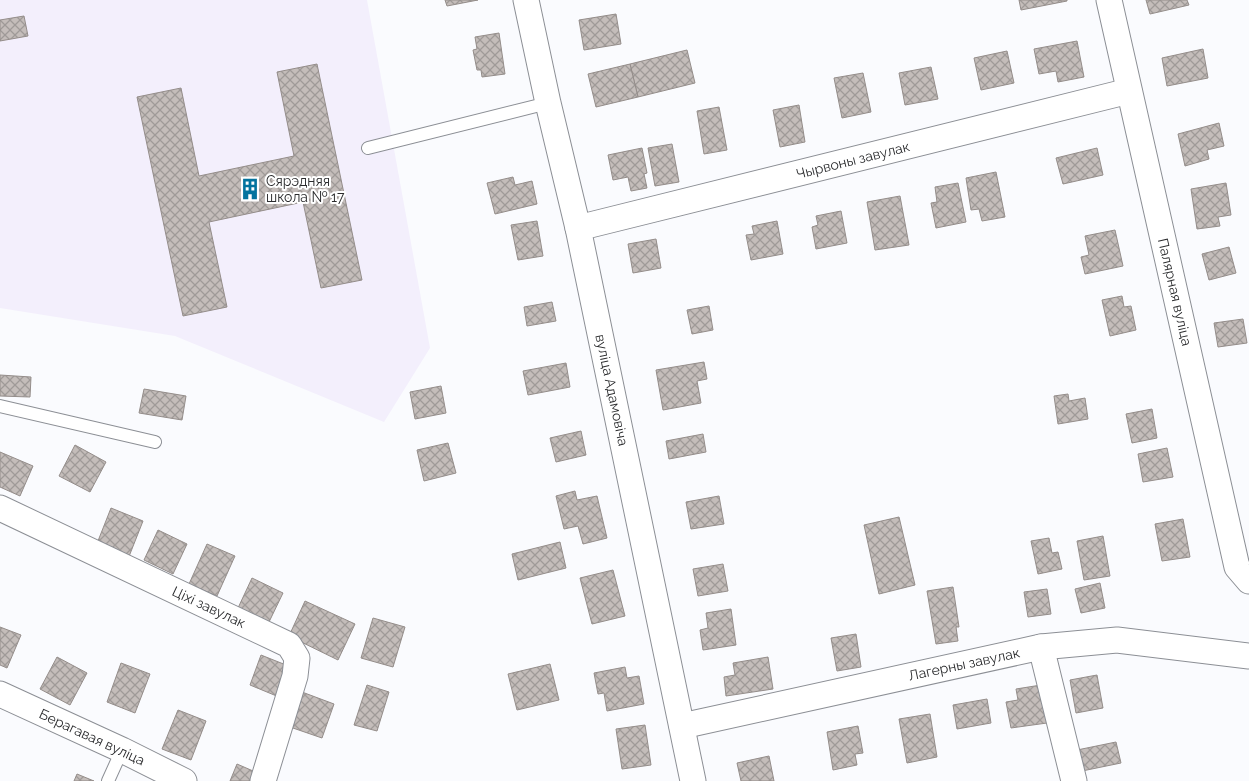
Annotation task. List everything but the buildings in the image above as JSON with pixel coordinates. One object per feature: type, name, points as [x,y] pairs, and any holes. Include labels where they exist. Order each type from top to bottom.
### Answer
[{"type":"street","name":"вуліца Адамовіча","points":[[526,0],[578,228],[693,781]]},
{"type":"street","name":"Палярная вуліца","points":[[1109,0],[1237,567],[1249,581]]},
{"type":"street","name":"Чырвоны завулак","points":[[578,228],[1129,91]]},
{"type":"street","name":"Ціхі завулак","points":[[0,508],[289,645],[297,658],[295,676],[263,781]]},
{"type":"street","name":"Лагерны завулак","points":[[682,726],[1041,647],[1117,640],[1249,656]]},
{"type":"street","points":[[1041,647],[1074,781]]},
{"type":"street","name":"Берагавая вуліца","points":[[0,694],[122,750],[184,781]]},
{"type":"lane","points":[[368,148],[548,103]]},
{"type":"lane","points":[[0,406],[155,442]]},
{"type":"lane","points":[[108,781],[122,750]]},
{"type":"shaded area","points":[[0,0],[367,0],[430,348],[384,422],[175,336],[0,308]]},
{"type":"place","name":"Сярэдняя школа № 17","points":[[250,189]]}]
